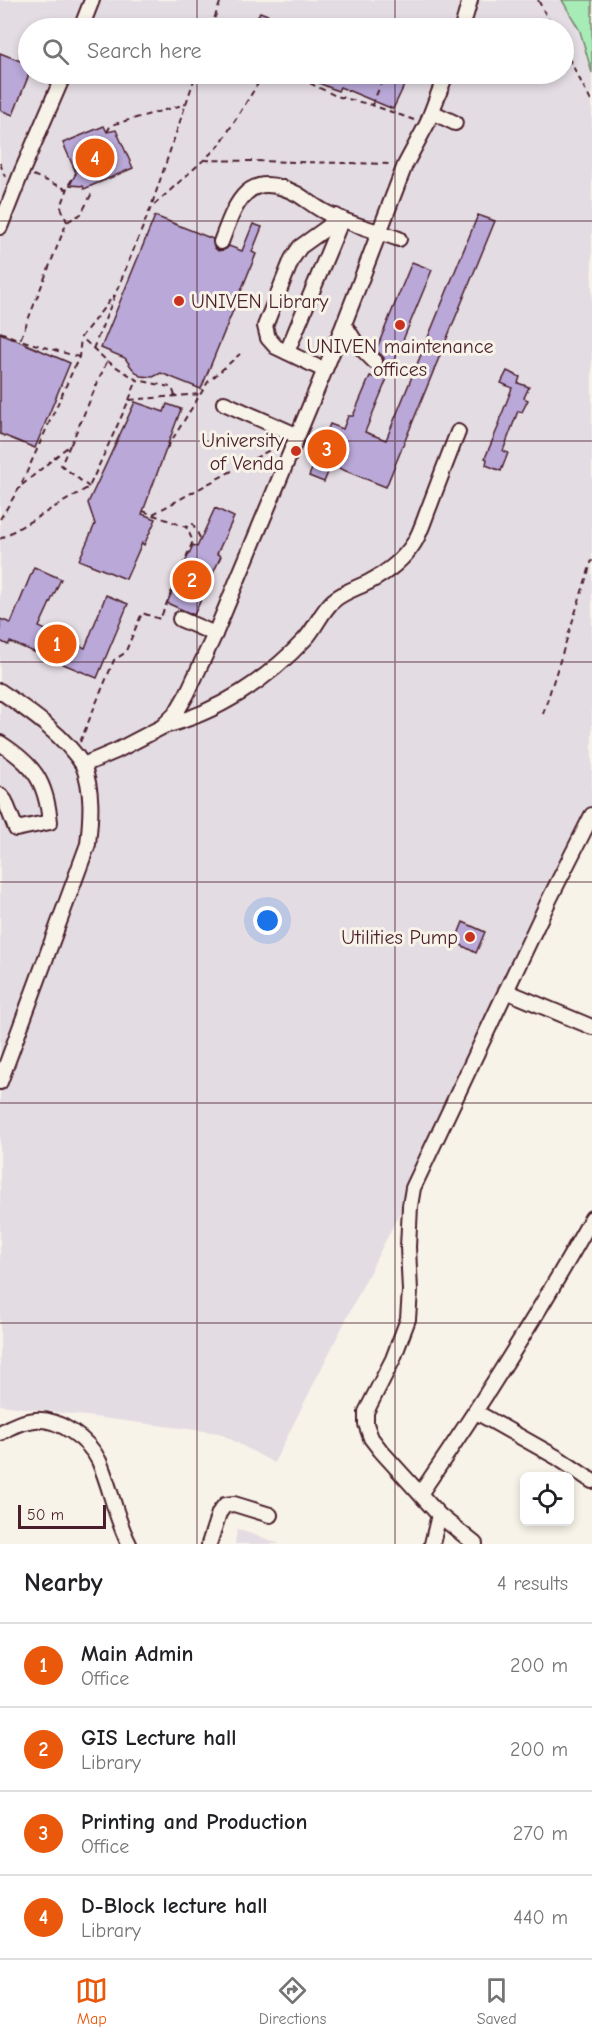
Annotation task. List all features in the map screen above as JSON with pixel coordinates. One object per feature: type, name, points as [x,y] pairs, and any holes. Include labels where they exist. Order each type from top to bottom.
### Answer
[{"type":"street","points":[[85,18],[92,0]]},
{"type":"street","points":[[465,18],[470,0]]},
{"type":"street","points":[[0,227],[60,84]]},
{"type":"street","points":[[162,727],[176,713],[187,694],[215,634],[344,324],[405,165],[430,118],[442,84]]},
{"type":"street","points":[[430,118],[455,123]]},
{"type":"street","points":[[221,242],[233,210],[246,192],[261,185],[295,193],[326,213],[399,239]]},
{"type":"street","points":[[287,352],[339,218]]},
{"type":"street","points":[[324,370],[272,343],[265,332],[265,326],[296,253],[306,241],[339,218]]},
{"type":"street","points":[[344,324],[356,344],[375,362]]},
{"type":"street","points":[[224,403],[296,435]]},
{"type":"street","points":[[80,759],[116,752],[162,727],[184,721],[224,702],[276,668],[309,635],[318,619],[333,601],[390,568],[414,543],[458,432]]},
{"type":"street","points":[[180,619],[215,634]]},
{"type":"street","points":[[0,1082],[88,844],[91,815],[90,783],[80,759],[53,731],[2,698]]},
{"type":"street","points":[[0,743],[22,757],[38,775],[49,804],[50,822],[16,829],[5,801],[0,795]]},
{"type":"street","points":[[475,1544],[439,1515],[371,1438],[366,1424],[366,1412],[393,1359],[408,1319],[410,1291],[408,1238],[413,1188],[550,898],[592,815]]},
{"type":"street","points":[[506,991],[592,1027]]},
{"type":"street","points":[[420,1494],[476,1412],[564,1269],[592,1218]]},
{"type":"street","points":[[476,1412],[558,1458],[592,1481]]},
{"type":"street","points":[[0,1433],[16,1424],[37,1419],[61,1425],[88,1445],[98,1458],[114,1509],[129,1544]]},
{"type":"street","points":[[209,1544],[219,1513],[225,1505],[234,1504],[270,1515]]},
{"type":"street","points":[[432,1544],[439,1515]]},
{"type":"path","points":[[215,18],[221,0]]},
{"type":"path","points":[[538,0],[548,18]]},
{"type":"path","points":[[574,68],[592,103]]},
{"type":"path","points":[[93,349],[152,207],[193,84]]},
{"type":"path","points":[[152,207],[219,147],[258,84]]},
{"type":"path","points":[[311,84],[336,96],[430,118]]},
{"type":"path","points":[[372,105],[381,84]]},
{"type":"path","points":[[107,132],[111,125],[186,104]]},
{"type":"path","points":[[204,160],[405,165]]},
{"type":"path","points":[[22,171],[66,189],[76,173]]},
{"type":"path","points":[[20,340],[66,222],[61,207],[70,182]]},
{"type":"path","points":[[66,222],[81,214],[92,193]]},
{"type":"path","points":[[0,519],[20,487],[78,357],[81,338],[119,291]]},
{"type":"path","points":[[0,332],[78,357]]},
{"type":"path","points":[[81,338],[107,361],[137,380],[170,387],[175,396]]},
{"type":"path","points":[[167,448],[208,382],[240,354]]},
{"type":"path","points":[[89,487],[62,465],[107,361]]},
{"type":"path","points":[[0,539],[89,487],[137,380]]},
{"type":"path","points":[[129,400],[200,394]]},
{"type":"path","points":[[153,514],[296,435]]},
{"type":"path","points":[[20,487],[71,444]]},
{"type":"path","points":[[80,759],[114,660],[125,654],[142,613],[160,619],[193,541],[186,527],[143,511]]},
{"type":"path","points":[[186,527],[193,524],[200,538]]},
{"type":"path","points":[[543,714],[592,560]]},
{"type":"shaded area","name":"University of Venda","points":[[0,0],[592,0],[592,829],[274,1463],[219,1433],[0,1405]]},
{"type":"shaded area","points":[[237,1529],[280,1544],[235,1544]]},
{"type":"green space","points":[[562,0],[592,0],[592,73],[580,31]]},
{"type":"building","points":[[260,12],[276,18],[257,18]]},
{"type":"building","points":[[0,53],[18,60],[18,84],[25,84],[13,115],[0,110]]},
{"type":"building","points":[[321,84],[399,84],[404,86],[393,109],[340,87],[338,91]]},
{"type":"building","points":[[104,126],[107,132],[116,130],[133,168],[84,189],[83,186],[70,185],[76,173],[63,143]]},
{"type":"building","points":[[478,215],[495,221],[386,487],[331,465],[324,482],[309,476],[330,424],[343,429],[348,416],[353,416],[370,376],[376,378],[383,365],[384,358],[376,350],[412,262],[432,270],[365,432],[386,440]]},
{"type":"building","name":"UNIVEN Library","points":[[155,216],[213,239],[214,247],[218,251],[229,246],[242,251],[253,224],[262,227],[252,252],[256,254],[201,389],[161,373],[153,377],[140,376],[125,358],[101,348]]},
{"type":"building","points":[[0,333],[70,363],[35,448],[0,434]]},
{"type":"building","points":[[507,371],[520,377],[518,383],[529,387],[524,398],[528,400],[522,412],[518,411],[503,451],[508,453],[501,471],[486,465],[487,459],[485,458],[512,388],[501,383]]},
{"type":"building","points":[[135,402],[164,412],[167,404],[181,409],[142,514],[156,519],[126,579],[79,560],[95,524],[88,503]]},
{"type":"building","points":[[215,508],[234,517],[217,554],[221,556],[194,615],[167,603],[193,545],[197,547]]},
{"type":"building","points":[[34,567],[61,579],[39,627],[85,648],[106,595],[128,604],[97,678],[10,642],[8,645],[0,641],[0,619],[11,623]]},
{"type":"building","name":"Utilities Pump","points":[[463,922],[485,932],[476,953],[455,942]]},
{"type":"place","name":"D-Block lecture hall","points":[[95,158]]},
{"type":"place","name":"UNIVEN Library","points":[[179,301]]},
{"type":"place","name":"UNIVEN maintenance offices","points":[[400,325]]},
{"type":"place","name":"Printing and Production","points":[[327,449]]},
{"type":"place","name":"University of Venda","points":[[296,451]]},
{"type":"place","name":"GIS Lecture hall","points":[[192,580]]},
{"type":"place","name":"Main Admin","points":[[57,644]]},
{"type":"place","name":"Utilities Pump","points":[[470,937]]}]
